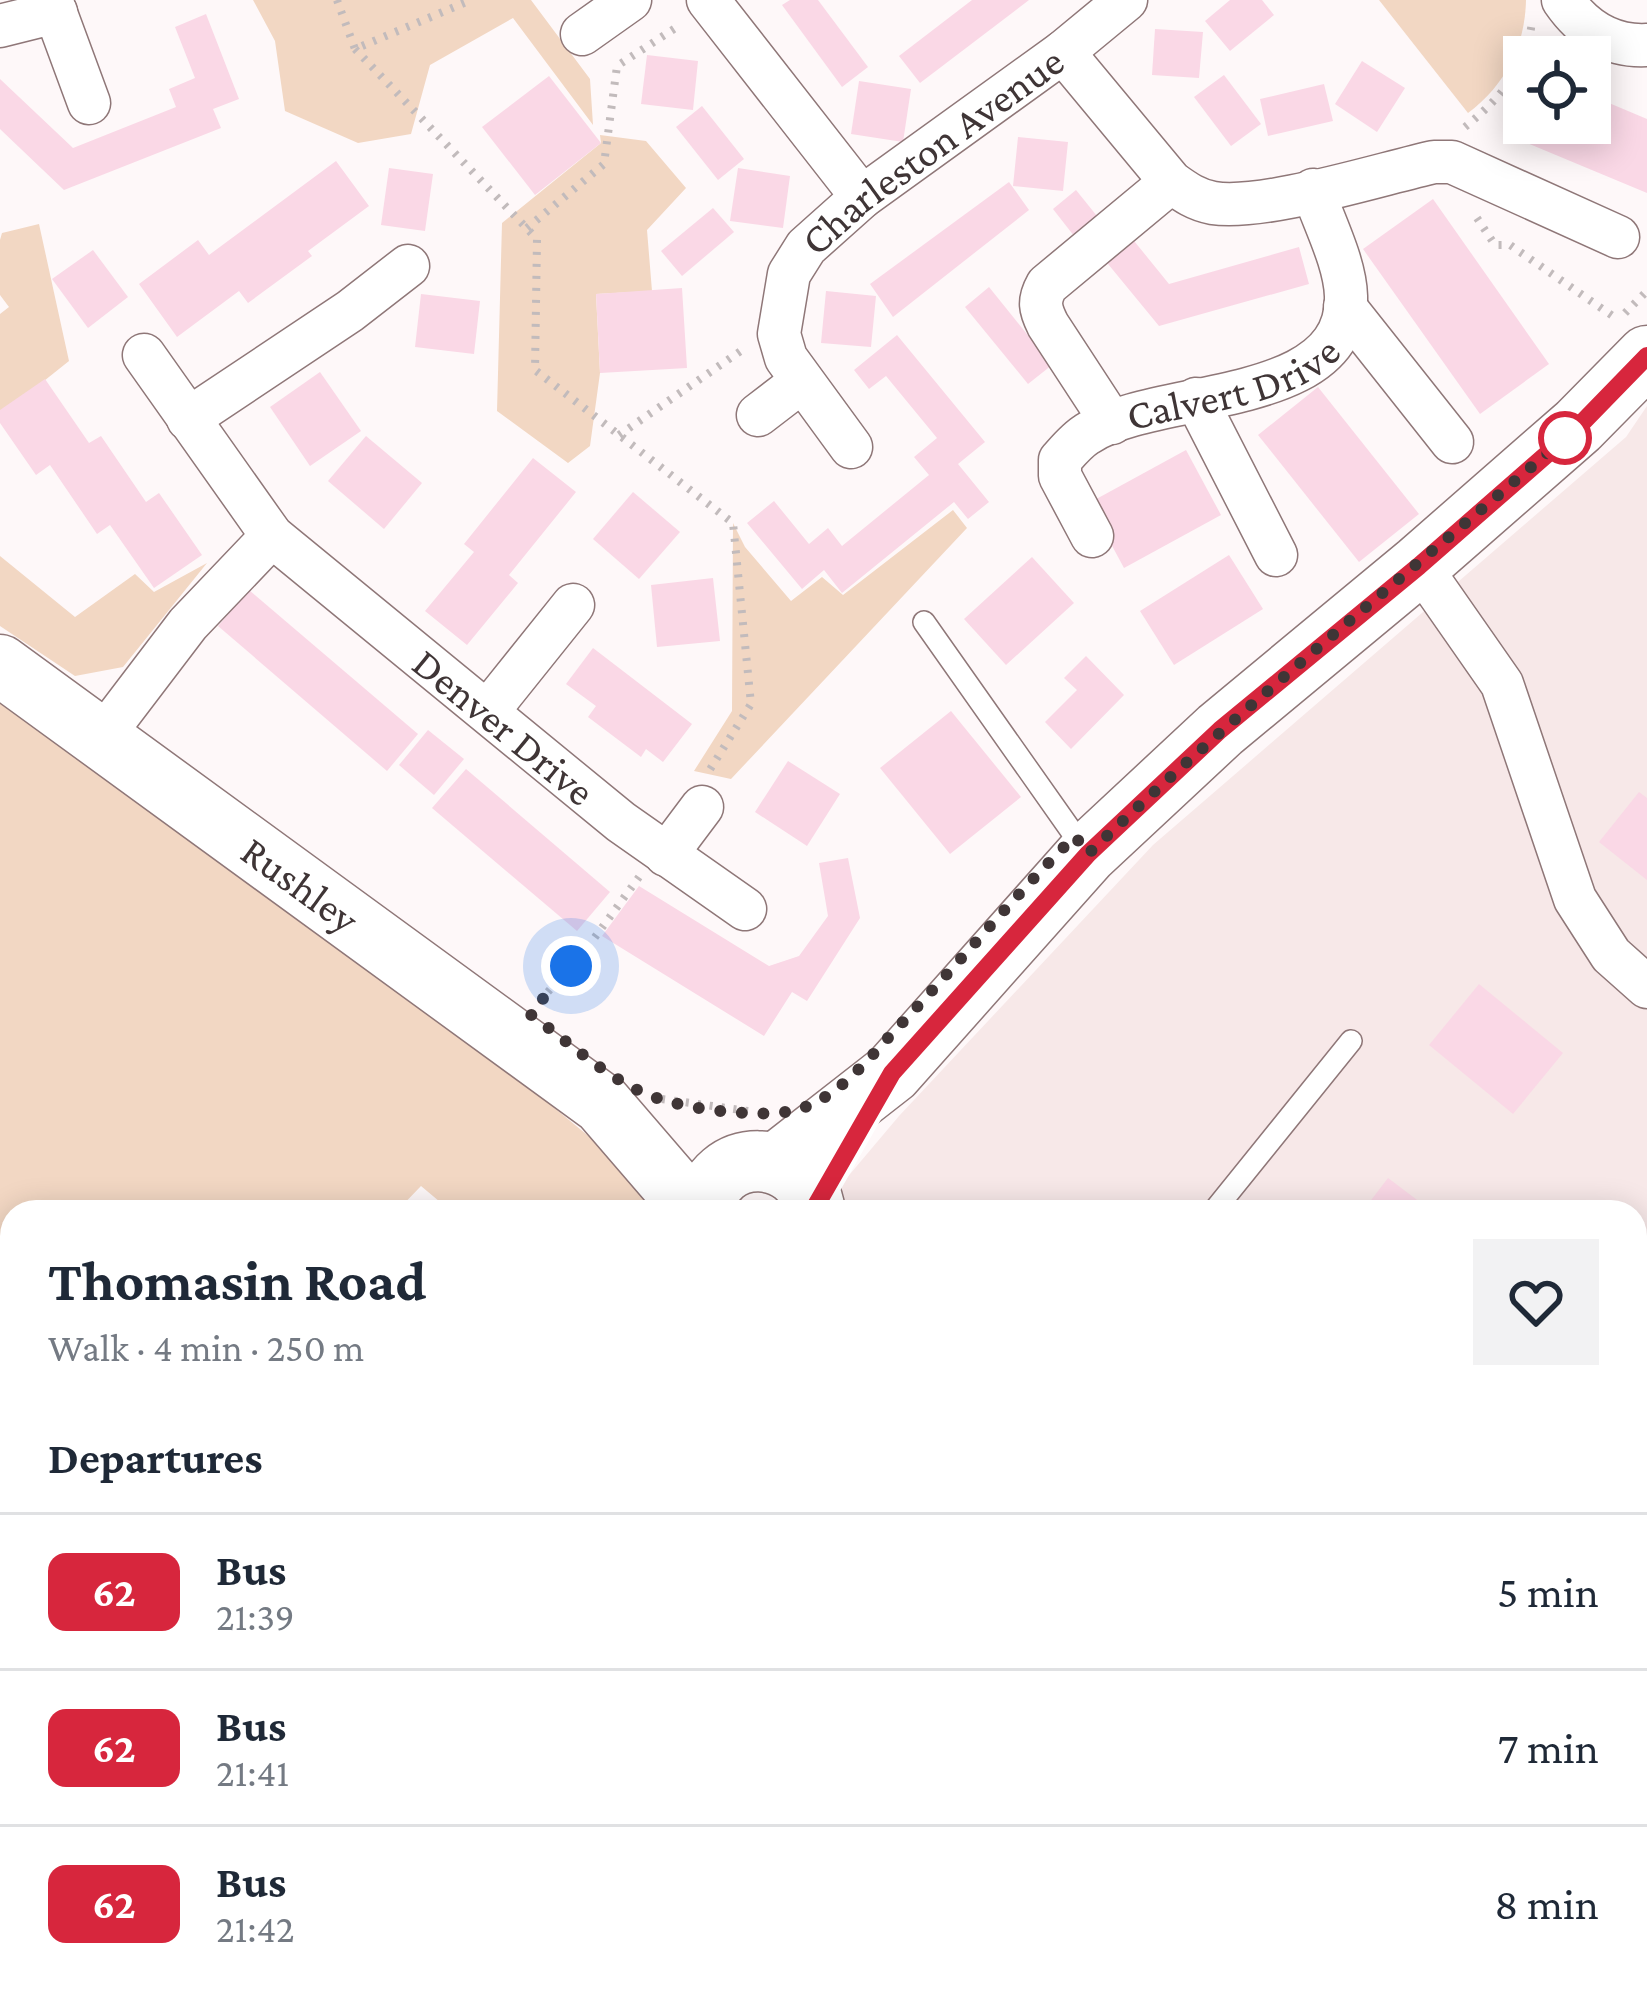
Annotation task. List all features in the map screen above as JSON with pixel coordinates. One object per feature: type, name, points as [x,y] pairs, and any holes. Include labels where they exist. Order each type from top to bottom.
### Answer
[{"type":"street","points":[[582,34],[630,0]]},
{"type":"street","name":"Charleston Avenue","points":[[850,447],[786,358],[779,334],[789,274],[806,247],[862,197],[1063,52],[1126,0]]},
{"type":"street","points":[[1549,2],[1604,38],[1647,45]]},
{"type":"street","points":[[0,26],[53,6],[89,103]]},
{"type":"street","points":[[714,7],[862,197]]},
{"type":"street","points":[[1063,52],[1172,182],[1191,196],[1216,203],[1249,202],[1434,162],[1468,167],[1618,238]]},
{"type":"street","points":[[1112,423],[1048,325],[1040,308],[1041,296],[1047,285],[1172,182]]},
{"type":"street","name":"Calvert Drive","points":[[1092,536],[1060,476],[1060,460],[1087,433],[1196,399],[1279,380],[1326,352],[1340,330],[1346,307],[1343,279],[1313,190]]},
{"type":"street","points":[[188,419],[350,311],[408,266]]},
{"type":"street","points":[[1346,307],[1452,442]]},
{"type":"street","points":[[820,1200],[892,1073],[1088,854],[1220,730],[1578,427],[1626,344]]},
{"type":"street","name":"Denver Drive","points":[[145,355],[272,536],[488,710],[656,860],[745,909]]},
{"type":"street","points":[[758,415],[801,382]]},
{"type":"street","points":[[1196,399],[1276,555]]},
{"type":"street","points":[[102,737],[188,624],[272,536]]},
{"type":"street","points":[[1419,566],[1502,683],[1575,899],[1611,955],[1647,987]]},
{"type":"street","points":[[488,710],[573,605]]},
{"type":"street","name":"Rushley","points":[[0,665],[627,1100],[762,1144]]},
{"type":"street","points":[[656,860],[704,791]]},
{"type":"street","points":[[705,1200],[716,1180],[762,1144],[892,1073]]},
{"type":"street","name":"Rushley","points":[[627,1100],[691,1200]]},
{"type":"street","points":[[762,1144],[803,1180],[813,1200]]},
{"type":"lane","points":[[924,622],[1088,854]]},
{"type":"lane","points":[[1223,1200],[1351,1041]]},
{"type":"path","points":[[337,0],[355,49],[537,239],[535,370],[733,523],[751,704],[704,791]]},
{"type":"path","points":[[355,49],[472,0]]},
{"type":"path","points":[[1459,132],[1490,106],[1517,73],[1549,2]]},
{"type":"path","points":[[526,227],[604,164],[616,66],[714,7]]},
{"type":"path","points":[[1626,344],[1647,291]]},
{"type":"path","points":[[619,435],[760,337]]},
{"type":"path","points":[[530,1014],[656,860]]},
{"type":"path","points":[[627,1100],[718,1109],[762,1144]]},
{"type":"shaded area","points":[[253,0],[531,0],[590,79],[593,125],[513,18],[430,65],[411,134],[358,143],[285,111],[275,41]]},
{"type":"shaded area","points":[[1379,0],[1526,0],[1521,36],[1503,36],[1503,76],[1468,113]]},
{"type":"shaded area","points":[[600,135],[646,141],[686,188],[647,230],[652,291],[596,294],[600,373],[590,446],[568,463],[497,411],[502,223],[601,143]]},
{"type":"shaded area","points":[[39,224],[69,361],[0,416],[0,314],[9,307],[0,295],[0,240],[2,233]]},
{"type":"shaded area","points":[[1647,406],[1647,1200],[828,1200],[899,1116],[1153,845],[1626,437]]},
{"type":"shaded area","points":[[953,510],[967,528],[731,779],[694,771],[732,711],[733,523],[745,547],[791,601],[822,577],[843,595]]},
{"type":"shaded area","points":[[0,556],[75,617],[135,574],[154,592],[207,563],[123,667],[75,676],[0,626]]},
{"type":"shaded area","points":[[0,688],[364,951],[666,1200],[438,1200],[421,1186],[408,1200],[0,1200]]},
{"type":"building","points":[[790,0],[818,0],[868,67],[842,87],[782,5]]},
{"type":"building","points":[[972,0],[1029,0],[920,83],[899,56]]},
{"type":"building","points":[[1230,0],[1262,0],[1274,15],[1230,51],[1205,21]]},
{"type":"building","points":[[206,14],[239,99],[213,109],[221,128],[64,190],[0,129],[0,79],[73,148],[176,107],[169,89],[195,78],[175,27]]},
{"type":"building","points":[[1155,29],[1203,32],[1199,78],[1152,75]]},
{"type":"building","points":[[647,55],[698,61],[693,110],[641,104]]},
{"type":"building","points":[[1362,61],[1405,88],[1377,132],[1335,104]]},
{"type":"building","points":[[1224,75],[1261,124],[1231,146],[1194,97]]},
{"type":"building","points":[[549,76],[601,143],[535,195],[482,127]]},
{"type":"building","points":[[859,81],[911,89],[903,142],[851,134]]},
{"type":"building","points":[[1324,84],[1333,121],[1268,136],[1260,99]]},
{"type":"building","points":[[1611,104],[1647,119],[1647,193],[1529,144],[1611,144]]},
{"type":"building","points":[[702,106],[744,159],[718,180],[676,127]]},
{"type":"building","points":[[1018,137],[1068,142],[1063,191],[1013,186]]},
{"type":"building","points":[[336,161],[369,206],[248,303],[239,291],[177,337],[139,284],[198,240],[209,255]]},
{"type":"building","points":[[389,168],[433,174],[425,231],[381,225]]},
{"type":"building","points":[[738,168],[790,176],[783,228],[730,221]]},
{"type":"building","points":[[1009,182],[1029,210],[893,317],[870,284]]},
{"type":"building","points":[[1076,190],[1109,231],[1085,250],[1053,209]]},
{"type":"building","points":[[1433,199],[1549,364],[1480,414],[1363,249]]},
{"type":"building","points":[[713,208],[734,232],[682,276],[661,251]]},
{"type":"building","points":[[1126,231],[1169,284],[1299,247],[1309,284],[1159,326],[1099,253]]},
{"type":"building","points":[[93,250],[128,297],[88,328],[52,279]]},
{"type":"building","points":[[989,287],[1052,365],[1028,384],[965,307]]},
{"type":"building","points":[[682,288],[687,368],[600,373],[596,294]]},
{"type":"building","points":[[826,291],[876,296],[871,347],[821,343]]},
{"type":"building","points":[[421,294],[480,301],[474,354],[415,347]]},
{"type":"building","points":[[897,335],[985,442],[958,464],[989,502],[968,519],[954,502],[842,593],[824,570],[802,589],[747,523],[774,501],[809,544],[828,528],[842,546],[929,475],[914,457],[937,438],[886,376],[869,389],[854,370]]},
{"type":"building","points":[[320,372],[361,431],[310,466],[270,407]]},
{"type":"building","points":[[45,379],[89,443],[101,436],[146,502],[159,493],[202,555],[154,588],[110,525],[97,534],[50,465],[36,475],[0,423],[0,410]]},
{"type":"building","points":[[1318,387],[1419,514],[1359,562],[1258,435]]},
{"type":"building","points":[[366,436],[422,483],[384,529],[328,481]]},
{"type":"building","points":[[1186,450],[1221,515],[1124,568],[1089,503]]},
{"type":"building","points":[[533,458],[576,492],[509,575],[518,583],[467,645],[425,611],[474,552],[464,544]]},
{"type":"building","points":[[633,492],[680,532],[639,579],[593,539]]},
{"type":"building","points":[[1229,555],[1263,609],[1174,665],[1140,611]]},
{"type":"building","points":[[1032,557],[1074,603],[1006,665],[964,619]]},
{"type":"building","points":[[713,578],[720,641],[657,647],[651,585]]},
{"type":"building","points":[[249,590],[418,734],[387,771],[218,626]]},
{"type":"building","points":[[593,648],[692,724],[663,762],[646,749],[641,757],[588,717],[596,706],[566,684]]},
{"type":"building","points":[[1086,656],[1124,695],[1071,749],[1045,722],[1077,690],[1064,678]]},
{"type":"building","points":[[951,711],[1021,797],[950,854],[880,768]]},
{"type":"building","points":[[428,730],[464,759],[434,795],[399,765]]},
{"type":"building","points":[[788,761],[840,794],[807,846],[755,812]]},
{"type":"building","points":[[466,769],[610,892],[577,931],[432,808]]},
{"type":"building","points":[[1639,792],[1647,798],[1647,880],[1599,842]]},
{"type":"building","points":[[848,858],[860,918],[807,1001],[792,992],[764,1036],[602,936],[639,886],[769,966],[799,956],[828,916],[819,863]]},
{"type":"building","points":[[1479,984],[1563,1053],[1513,1114],[1429,1045]]},
{"type":"building","points":[[1388,1178],[1417,1200],[1371,1200]]},
{"type":"bus line","name":"62","points":[[819,1200],[892,1073],[1088,854],[1220,730],[1578,427],[1647,356]]},
{"type":"route","points":[[571,966],[530,1014],[622,1082],[651,1096],[718,1109],[794,1110],[825,1097],[950,973],[1075,836],[1088,854],[1220,730],[1565,438]]}]
